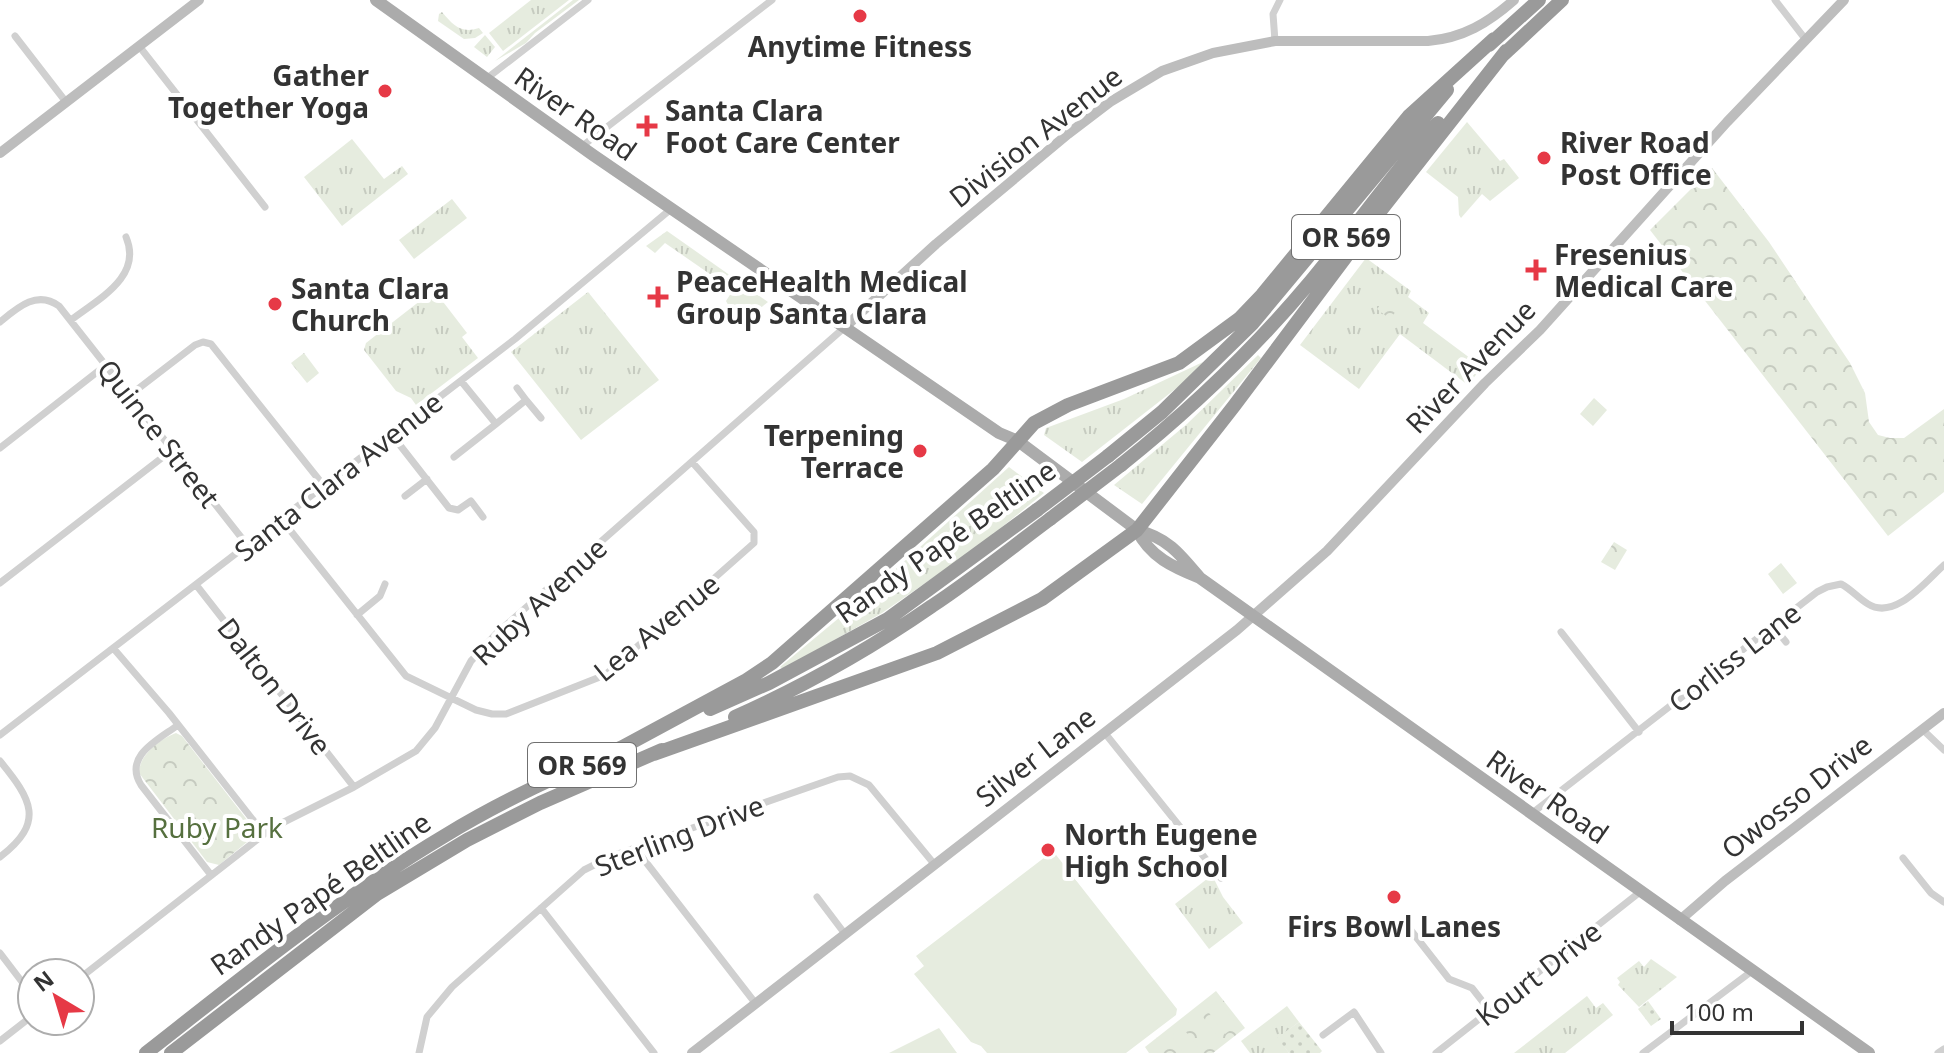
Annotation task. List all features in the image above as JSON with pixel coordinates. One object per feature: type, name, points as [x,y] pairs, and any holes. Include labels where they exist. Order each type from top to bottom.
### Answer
[{"type":"highway","name":"Randy Papé Beltline","points":[[146,1053],[368,884],[446,834],[530,788],[769,683],[888,619],[1037,510],[1162,412],[1252,324],[1431,108],[1494,39],[1539,0]]},
{"type":"highway","name":"Randy Papé Beltline","points":[[171,1053],[377,894],[467,840],[540,803],[775,699],[842,663],[934,605],[1050,519],[1175,421],[1250,349],[1310,282],[1418,147],[1506,51],[1562,0]]},
{"type":"highway","points":[[619,749],[745,681],[772,663],[993,469],[1034,423],[1059,409],[1179,363],[1239,319],[1409,116],[1494,39]]},
{"type":"highway","points":[[654,754],[937,653],[1042,599],[1137,530],[1506,51]]},
{"type":"main road","name":"River Road","points":[[376,0],[581,147],[909,371],[1000,423],[1018,441],[1137,530],[1145,547],[1170,566],[1200,578],[1869,1053]]},
{"type":"street","points":[[0,153],[199,0]]},
{"type":"street","points":[[486,79],[588,0]]},
{"type":"street","points":[[581,147],[772,0]]},
{"type":"street","points":[[1275,41],[1273,14],[1280,0]]},
{"type":"street","name":"Division Avenue","points":[[845,327],[936,244],[1068,134],[1110,102],[1162,71],[1184,62],[1275,41],[1428,41],[1450,38],[1480,26],[1514,0]]},
{"type":"street","points":[[1775,0],[1806,40]]},
{"type":"street","name":"River Avenue","points":[[1254,616],[1335,543],[1485,383],[1540,330],[1727,122],[1844,0]]},
{"type":"street","points":[[15,36],[66,102]]},
{"type":"street","points":[[139,46],[265,207]]},
{"type":"street","name":"Santa Clara Avenue","points":[[0,735],[461,381],[671,209]]},
{"type":"street","points":[[71,320],[123,278],[131,259],[126,237]]},
{"type":"street","name":"Quince Street","points":[[0,322],[27,302],[38,299],[49,300],[59,306],[248,546]]},
{"type":"street","name":"Ruby Avenue","points":[[96,965],[286,819],[354,787],[416,751],[435,728],[471,661],[497,633],[845,327]]},
{"type":"street","points":[[130,395],[191,348],[208,343],[216,347],[324,486]]},
{"type":"street","points":[[0,448],[106,365]]},
{"type":"street","points":[[461,381],[496,424]]},
{"type":"street","points":[[517,388],[541,418]]},
{"type":"street","points":[[454,457],[526,400]]},
{"type":"street","points":[[392,435],[450,509],[461,509],[471,501],[483,517]]},
{"type":"street","points":[[0,583],[172,450]]},
{"type":"street","name":"Lea Avenue","points":[[451,698],[485,713],[506,714],[601,677],[751,547],[756,539],[754,532],[692,462]]},
{"type":"street","points":[[405,496],[427,479]]},
{"type":"street","points":[[282,520],[406,676],[451,698]]},
{"type":"street","name":"Corliss Lane","points":[[1531,814],[1817,592],[1834,584],[1846,586],[1874,606],[1897,605],[1944,565]]},
{"type":"street","points":[[357,615],[380,596],[385,584]]},
{"type":"street","name":"Dalton Drive","points":[[197,586],[354,787]]},
{"type":"street","name":"Silver Lane","points":[[692,1053],[1254,616]]},
{"type":"street","points":[[1774,627],[1786,642]]},
{"type":"street","points":[[1561,632],[1639,732]]},
{"type":"street","points":[[114,649],[264,834]]},
{"type":"street","name":"Owosso Drive","points":[[1680,920],[1725,881],[1944,713]]},
{"type":"street","points":[[178,725],[141,753],[135,762],[135,772],[141,785],[211,875]]},
{"type":"street","points":[[1922,729],[1944,750]]},
{"type":"street","points":[[1104,732],[1221,878]]},
{"type":"street","points":[[0,761],[27,797],[30,814],[24,834],[0,857]]},
{"type":"street","name":"Sterling Drive","points":[[419,1053],[427,1017],[452,987],[584,870],[635,848],[838,777],[850,776],[869,785],[935,865]]},
{"type":"street","points":[[635,848],[756,1004]]},
{"type":"street","points":[[1903,858],[1931,893],[1944,902]]},
{"type":"street","name":"Kourt Drive","points":[[1436,1053],[1640,892]]},
{"type":"street","points":[[817,897],[845,934]]},
{"type":"street","points":[[541,908],[654,1053]]},
{"type":"street","points":[[1406,924],[1449,979],[1472,988],[1490,1011]]},
{"type":"street","points":[[0,953],[16,974]]},
{"type":"street","points":[[1643,1053],[1752,971]]},
{"type":"street","points":[[1323,1035],[1354,1012],[1381,1053]]},
{"type":"street","points":[[0,1041],[16,1028]]},
{"type":"street","points":[[1938,1053],[1944,1049]]},
{"type":"green space","points":[[531,0],[569,0],[503,51],[489,33]]},
{"type":"green space","points":[[573,0],[579,0],[526,43],[495,61]]},
{"type":"green space","points":[[442,12],[458,27],[467,30],[479,28],[483,33],[464,39],[438,21]]},
{"type":"green space","points":[[485,35],[495,47],[487,57],[474,47]]},
{"type":"green space","points":[[1467,122],[1519,178],[1490,201],[1482,194],[1461,218],[1458,197],[1426,172]]},
{"type":"green space","points":[[352,139],[384,179],[402,166],[408,174],[342,226],[304,177]]},
{"type":"green space","points":[[1712,168],[1769,242],[1850,363],[1865,393],[1869,422],[1878,435],[1904,438],[1944,409],[1944,492],[1888,536],[1650,230]]},
{"type":"green space","points":[[452,199],[467,218],[414,259],[399,240]]},
{"type":"green space","points":[[667,231],[768,302],[739,325],[726,301],[733,290],[665,243],[655,253],[646,246]]},
{"type":"green space","points":[[1366,258],[1411,291],[1408,297],[1429,313],[1423,323],[1482,367],[1468,385],[1400,334],[1359,389],[1300,345]]},
{"type":"green space","points":[[434,290],[467,333],[462,337],[478,358],[416,405],[411,398],[396,391],[364,350],[366,343]]},
{"type":"green space","points":[[588,292],[659,380],[581,440],[511,352]]},
{"type":"green space","points":[[1388,296],[1400,306],[1390,319],[1377,309]]},
{"type":"green space","points":[[304,353],[319,373],[307,383],[291,363]]},
{"type":"green space","points":[[1258,355],[1261,358],[1142,504],[1114,485],[1187,424]]},
{"type":"green space","points":[[1203,362],[1183,383],[1082,462],[1044,435],[1046,428],[1124,399]]},
{"type":"green space","points":[[1594,398],[1607,410],[1593,426],[1580,414]]},
{"type":"green space","points":[[1009,467],[1044,493],[976,548],[882,613],[783,669],[780,667],[869,593]]},
{"type":"green space","points":[[1614,542],[1627,550],[1615,570],[1601,562]]},
{"type":"green space","points":[[1781,563],[1797,583],[1783,594],[1768,574]]},
{"type":"green space","name":"Ruby Park","points":[[176,733],[182,736],[255,830],[252,838],[219,865],[207,862],[139,773],[143,760],[152,748]]},
{"type":"green space","points":[[1053,851],[1177,1009],[1176,1015],[1126,1053],[987,1053],[971,1042],[914,974],[924,966],[916,956]]},
{"type":"green space","points":[[1212,875],[1223,897],[1243,923],[1209,949],[1175,904]]},
{"type":"green space","points":[[1651,959],[1677,977],[1639,1007],[1618,985],[1620,982],[1617,978],[1639,961],[1644,967]]},
{"type":"green space","points":[[1216,991],[1245,1028],[1213,1053],[1149,1053],[1145,1047]]},
{"type":"green space","points":[[1587,996],[1596,1008],[1603,1003],[1613,1015],[1565,1053],[1514,1053]]},
{"type":"green space","points":[[1218,1000],[1237,1025],[1225,1034],[1206,1009]]},
{"type":"green space","points":[[1648,1001],[1661,1019],[1651,1026],[1638,1009]]},
{"type":"green space","points":[[1287,1006],[1299,1022],[1278,1038],[1289,1053],[1250,1053],[1241,1041]]},
{"type":"green space","points":[[1200,1013],[1219,1038],[1207,1048],[1188,1023]]},
{"type":"green space","points":[[1299,1022],[1322,1051],[1320,1053],[1289,1053],[1277,1038]]},
{"type":"green space","points":[[1182,1027],[1201,1053],[1184,1053],[1171,1036]]},
{"type":"green space","points":[[939,1028],[957,1053],[889,1053]]},
{"type":"place","name":"Anytime Fitness","points":[[860,16]]},
{"type":"place","name":"Gather Together Yoga","points":[[385,91]]},
{"type":"place","name":"Santa Clara Foot Care Center","points":[[647,126]]},
{"type":"place","name":"River Road Post Office","points":[[1544,158]]},
{"type":"place","name":"Fresenius Medical Care","points":[[1536,270]]},
{"type":"place","name":"PeaceHealth Medical Group Santa Clara","points":[[658,297]]},
{"type":"place","name":"Santa Clara Church","points":[[275,304]]},
{"type":"place","name":"Terpening Terrace","points":[[920,451]]},
{"type":"place","name":"North Eugene High School","points":[[1048,850]]},
{"type":"place","name":"Firs Bowl Lanes","points":[[1394,897]]}]
